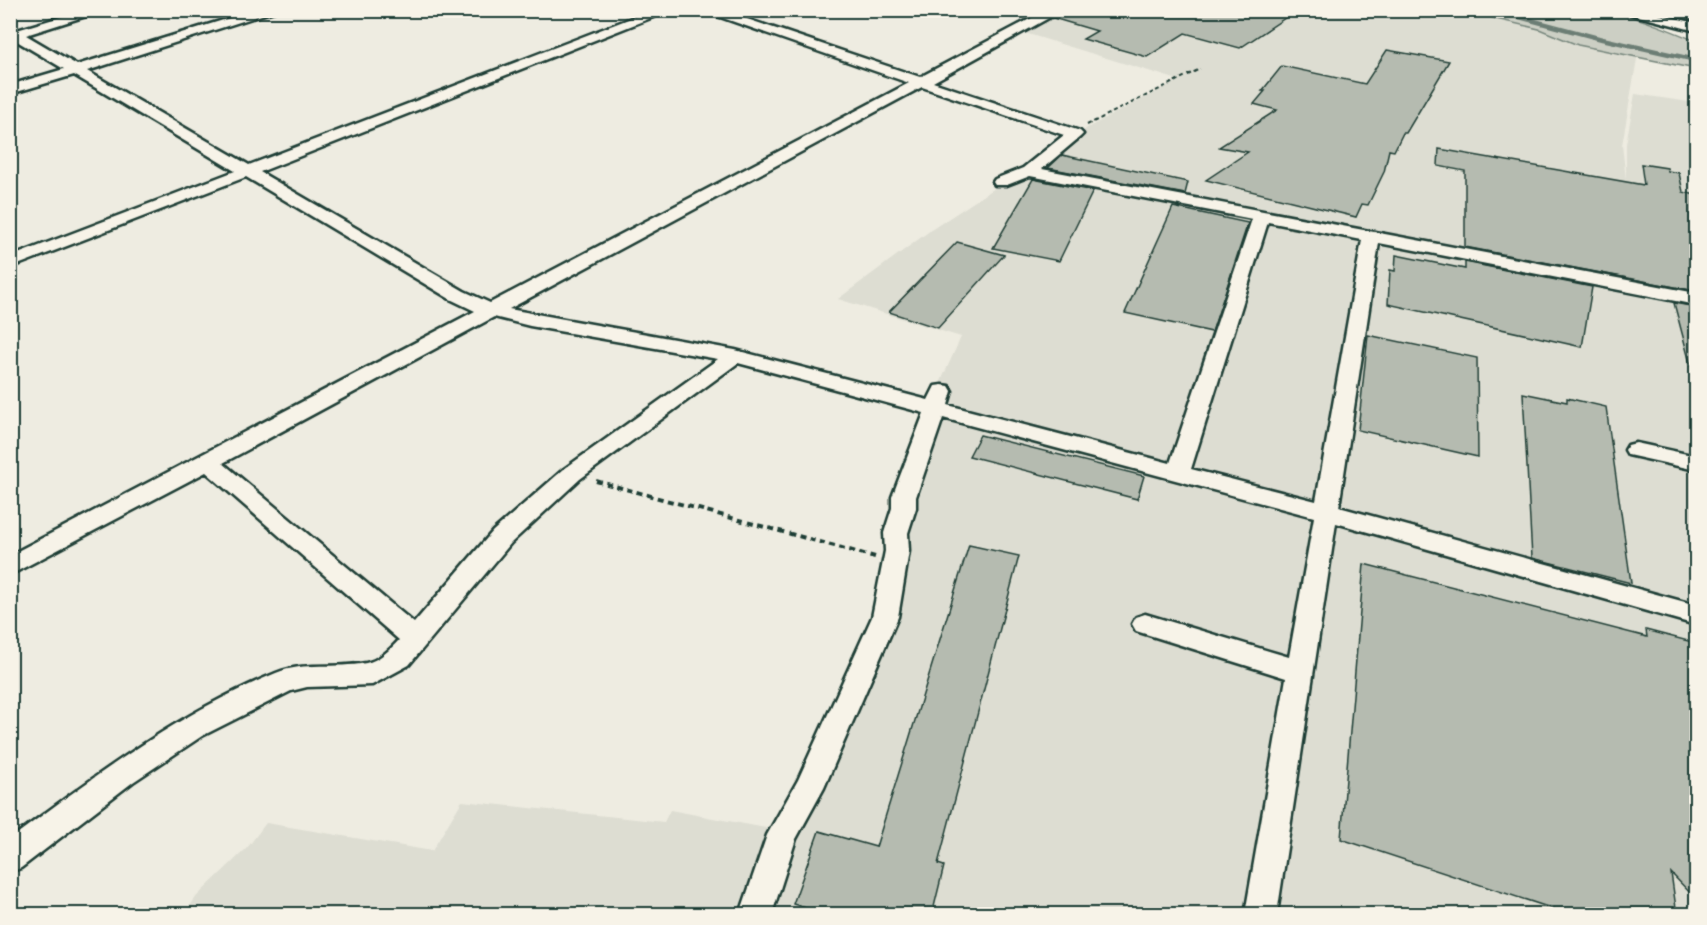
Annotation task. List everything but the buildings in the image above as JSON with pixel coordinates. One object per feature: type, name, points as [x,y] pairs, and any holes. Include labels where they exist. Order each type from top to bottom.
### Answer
[{"type":"street","points":[[13,32],[99,10]]},
{"type":"street","points":[[10,90],[272,10]]},
{"type":"street","points":[[10,262],[665,10]]},
{"type":"street","points":[[706,10],[1075,134]]},
{"type":"street","points":[[10,566],[1057,10]]},
{"type":"street","points":[[1621,10],[1696,27]]},
{"type":"street","points":[[1681,10],[1696,22]]},
{"type":"street","points":[[13,32],[457,295],[492,311],[530,320],[735,356],[939,400],[1178,474],[1326,512],[1696,615]]},
{"type":"street","points":[[1001,182],[1029,171],[1075,134]]},
{"type":"street","points":[[1029,171],[1696,299]]},
{"type":"street","points":[[1178,474],[1262,216]]},
{"type":"street","points":[[1261,915],[1371,236]]},
{"type":"street","points":[[10,858],[123,772],[192,728],[285,681],[307,676],[372,674],[400,657],[502,537],[572,474],[735,356]]},
{"type":"street","points":[[756,915],[782,835],[809,788],[885,617],[897,551],[896,533],[904,508],[904,497],[939,400]]},
{"type":"street","points":[[1636,450],[1696,463]]},
{"type":"street","points":[[207,461],[414,638]]},
{"type":"street","points":[[1144,624],[1300,672]]},
{"type":"path","points":[[1075,134],[1124,105],[1200,69]]},
{"type":"path","points":[[572,474],[663,501],[894,562]]},
{"type":"shaded area","points":[[1067,10],[1483,10],[1638,53],[1622,145],[1626,179],[1626,144],[1635,94],[1696,103],[1696,914],[184,914],[197,896],[247,848],[266,823],[432,851],[462,801],[664,822],[670,810],[793,833],[901,551],[932,401],[961,337],[838,299],[931,230],[995,188],[1056,156],[1087,128],[1178,80],[1025,33]]},
{"type":"shaded area","points":[[1598,10],[1623,14],[1661,27],[1696,41],[1696,69],[1578,45],[1539,29],[1473,11],[1552,13]]},
{"type":"waterway","points":[[1493,10],[1602,39],[1696,60]]}]
